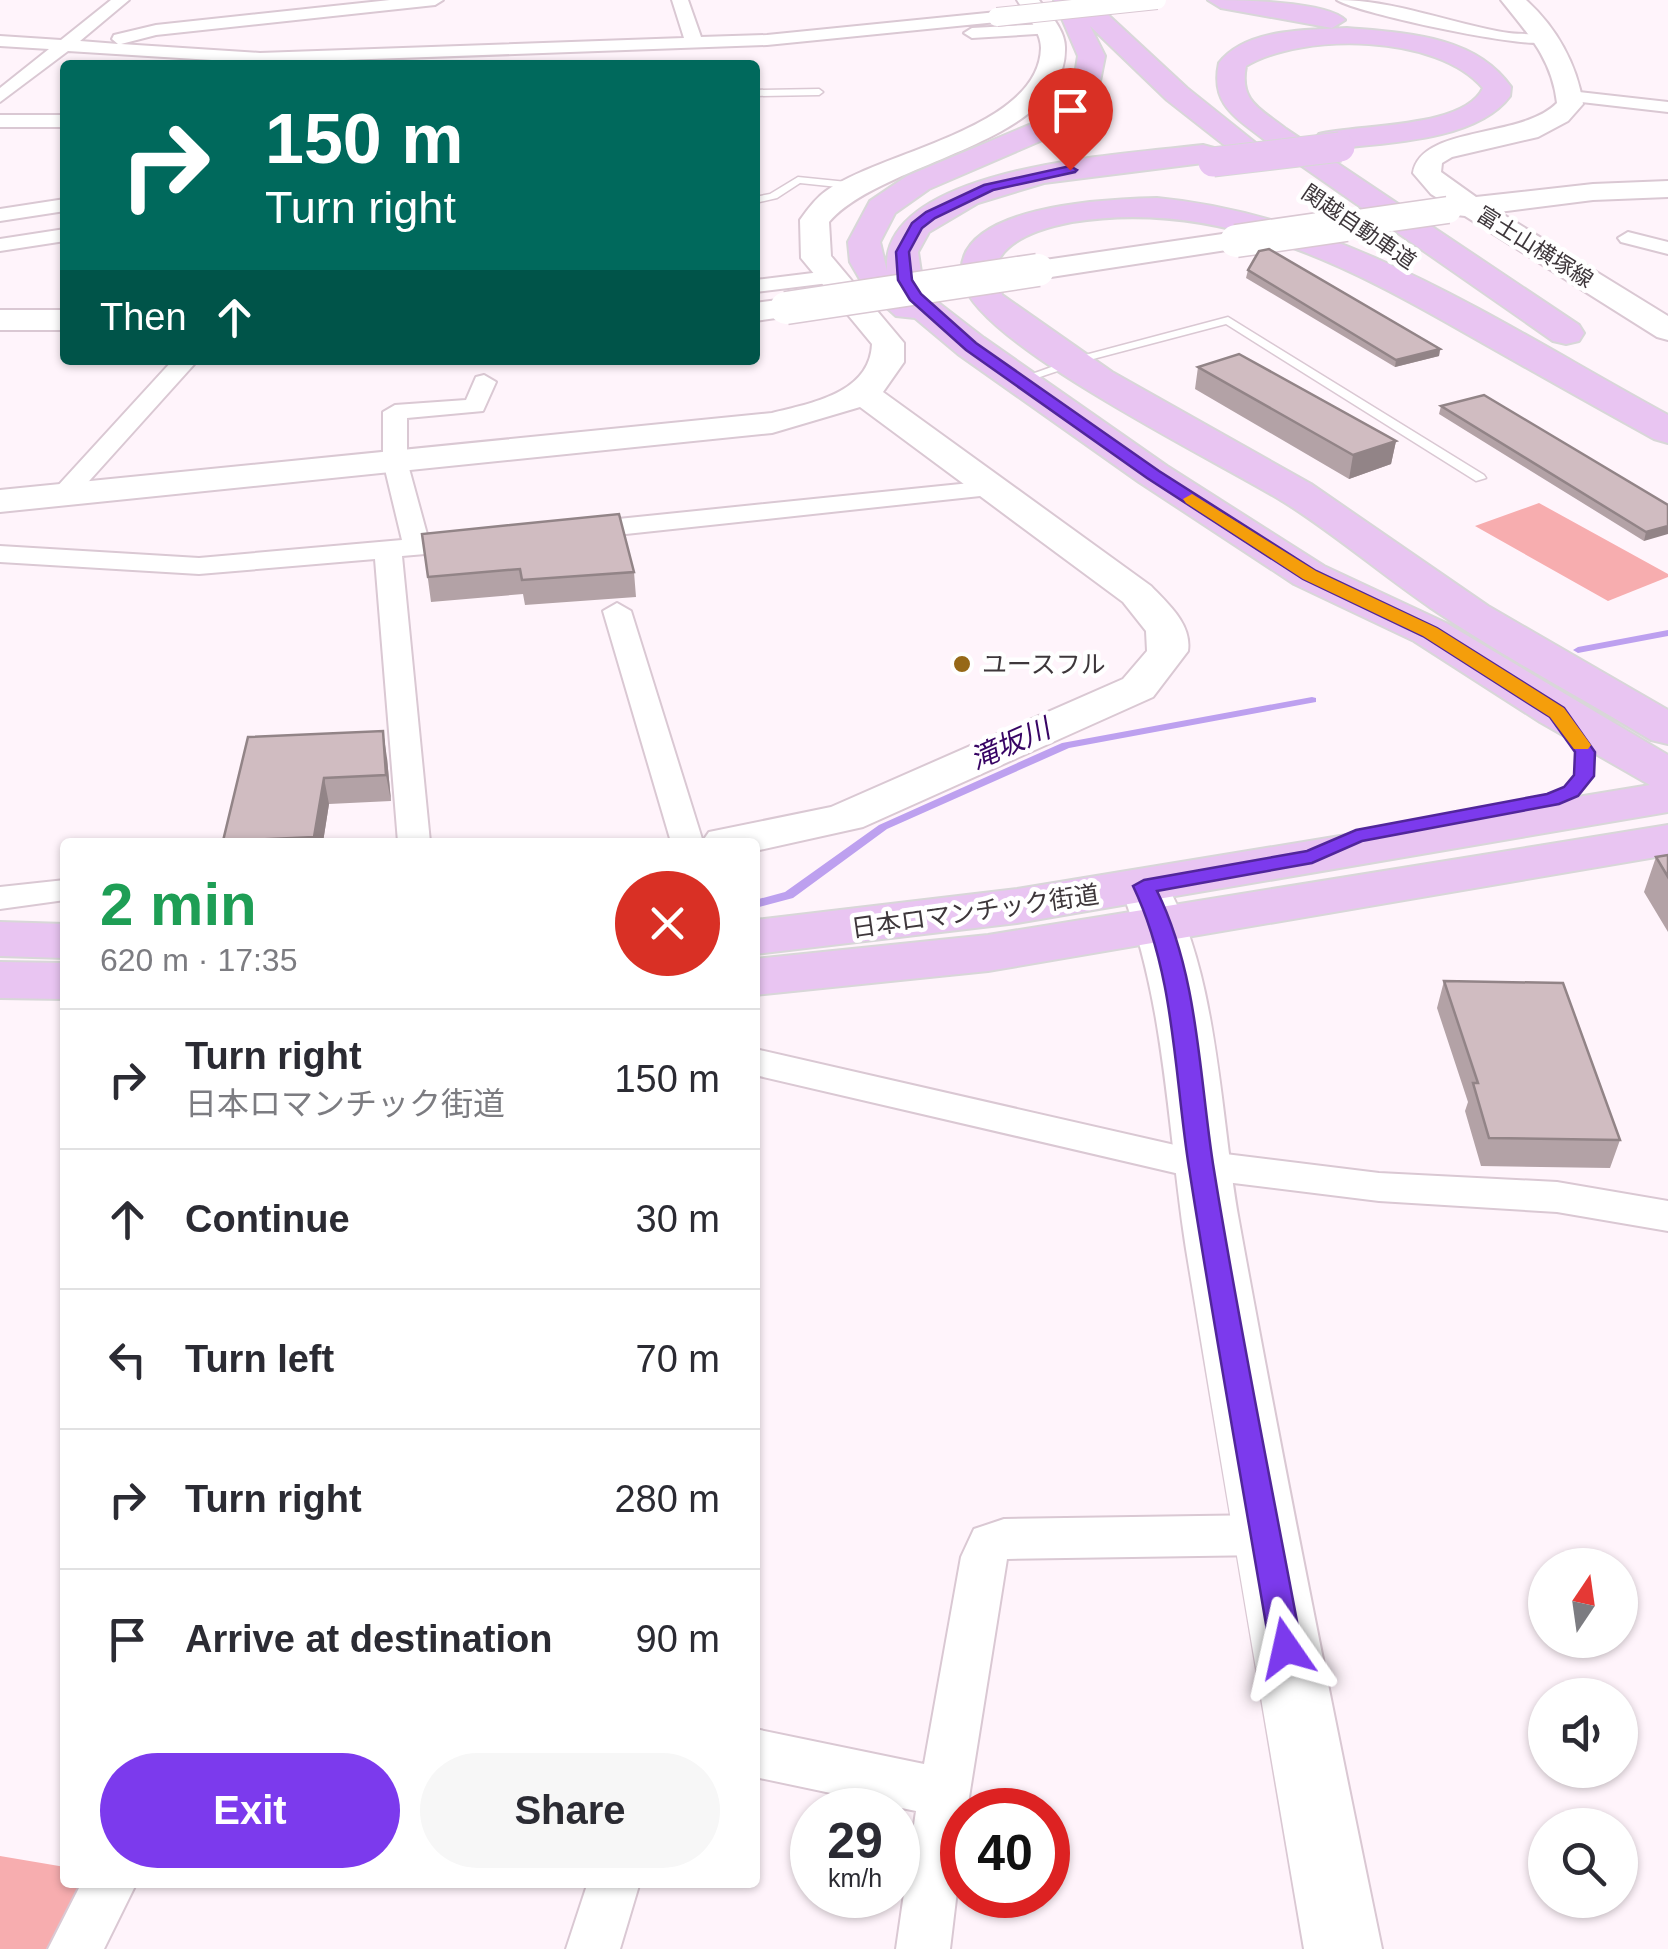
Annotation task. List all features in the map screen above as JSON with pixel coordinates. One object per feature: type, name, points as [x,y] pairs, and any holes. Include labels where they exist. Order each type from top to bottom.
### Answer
[{"type":"highway","points":[[1063,0],[1091,52],[1091,77],[1080,100],[1070,113],[1032,138],[900,196],[877,214],[864,238],[869,268],[880,284],[918,316],[971,346],[1112,391],[1230,452],[1310,501],[1448,599],[1668,730]]},
{"type":"highway","name":"関越自動車道","points":[[1077,0],[1176,94],[1314,198],[1668,418]]},
{"type":"highway","name":"関越自動車道","points":[[1105,0],[1267,141],[1446,260],[1600,353]]},
{"type":"highway","points":[[971,346],[928,311],[905,280],[902,252],[916,226],[957,200],[1014,180],[1334,143],[1414,138],[1484,122],[1520,101],[1524,94],[1521,80],[1493,58],[1454,44],[1221,0]]},
{"type":"highway","points":[[1334,143],[1474,112],[1496,96],[1498,88],[1489,72],[1442,50],[1351,36],[1265,44],[1238,57],[1226,73],[1239,104],[1276,135],[1566,332]]},
{"type":"highway","points":[[1048,371],[993,337],[940,294],[929,277],[927,263],[936,237],[964,212],[1022,190],[1208,158]]},
{"type":"highway","points":[[1668,430],[1335,248],[1271,226],[1212,213],[1114,208],[1054,216],[1010,231],[984,253],[978,276],[988,301],[1048,371],[1153,474],[1309,575],[1430,632],[1557,712],[1668,775]]},
{"type":"highway","points":[[1312,857],[1356,836],[1552,800],[1571,792],[1584,776],[1585,752],[1557,712]]},
{"type":"highway","name":"日本ロマンチック街道","points":[[760,976],[988,952],[1312,857],[1668,798]]},
{"type":"highway","name":"日本ロマンチック街道","points":[[760,937],[901,922],[1153,905],[1668,840]]},
{"type":"highway","points":[[0,940],[60,940]]},
{"type":"highway","points":[[0,980],[60,981]]},
{"type":"street","points":[[0,97],[121,0]]},
{"type":"street","points":[[102,49],[134,34],[434,0]]},
{"type":"street","points":[[680,0],[694,43]]},
{"type":"street","points":[[1015,0],[849,25],[769,26],[762,30],[774,51],[788,53],[871,39],[1046,30]]},
{"type":"street","points":[[0,501],[772,423],[859,395],[880,376],[890,356],[888,343],[816,258],[812,240],[816,218],[834,200],[857,186],[978,133],[1036,92],[1051,64],[1053,46],[1028,0]]},
{"type":"street","points":[[349,60],[767,40],[1156,0]]},
{"type":"street","points":[[1346,0],[1509,38],[1546,41]]},
{"type":"street","points":[[1402,0],[1415,4],[1422,16]]},
{"type":"street","points":[[1459,208],[1427,173],[1429,160],[1452,148],[1549,122],[1566,110],[1570,96],[1546,41],[1530,17],[1512,0]]},
{"type":"street","points":[[190,27],[206,10]]},
{"type":"street","points":[[0,41],[197,60]]},
{"type":"street","points":[[1570,96],[1662,104]]},
{"type":"street","points":[[0,121],[58,121]]},
{"type":"street","name":"富士山横塚線","points":[[1459,208],[1593,192],[1668,189]]},
{"type":"street","points":[[0,215],[60,206]]},
{"type":"street","points":[[771,310],[1459,208]]},
{"type":"street","name":"富士山横塚線","points":[[1459,208],[1668,330]]},
{"type":"street","points":[[0,245],[60,236]]},
{"type":"street","points":[[1628,238],[1668,248]]},
{"type":"street","points":[[760,285],[830,277]]},
{"type":"street","points":[[0,320],[60,320]]},
{"type":"street","points":[[62,495],[181,365]]},
{"type":"street","points":[[414,838],[395,412],[476,406],[484,382]]},
{"type":"street","points":[[751,838],[847,817],[1138,688],[1163,664],[1172,644],[1165,622],[1138,594],[990,489],[877,402],[859,395]]},
{"type":"street","points":[[555,534],[990,489]]},
{"type":"street","points":[[0,554],[199,566],[496,540]]},
{"type":"street","points":[[617,612],[686,838]]},
{"type":"street","points":[[0,898],[60,891]]},
{"type":"street","points":[[1153,905],[1174,966],[1201,1165],[1264,1536],[1343,1949]]},
{"type":"street","points":[[760,1063],[1201,1165],[1378,1187],[1557,1197],[1668,1216]]},
{"type":"street","points":[[945,1788],[984,1557],[990,1543],[1264,1536]]},
{"type":"street","points":[[760,1754],[940,1792]]},
{"type":"street","points":[[923,1949],[940,1823]]},
{"type":"street","points":[[75,1949],[108,1888]]},
{"type":"street","points":[[593,1949],[612,1888]]},
{"type":"lane","points":[[760,94],[819,92]]},
{"type":"lane","points":[[760,199],[773,196],[798,180],[857,186]]},
{"type":"lane","points":[[1048,371],[1228,320],[1480,478]]},
{"type":"shaded area","points":[[1539,503],[1668,577],[1608,601],[1475,526]]},
{"type":"shaded area","points":[[0,1856],[60,1866],[60,1888],[85,1888],[52,1949],[0,1949]]},
{"type":"building","points":[[1269,249],[1440,349],[1396,360],[1248,270],[1259,251]]},
{"type":"building","points":[[1239,354],[1396,441],[1353,455],[1198,367]]},
{"type":"building","points":[[1484,395],[1668,505],[1668,526],[1646,532],[1441,406]]},
{"type":"building","points":[[619,514],[634,572],[522,580],[520,569],[428,577],[422,534]]},
{"type":"building","points":[[383,731],[386,775],[324,778],[314,837],[224,838],[248,737]]},
{"type":"building","points":[[1668,855],[1668,877],[1656,857]]},
{"type":"building","points":[[1444,981],[1563,983],[1620,1140],[1489,1138],[1473,1083],[1478,1083]]},
{"type":"waterway","name":"滝坂川","points":[[1578,650],[1668,633]]},
{"type":"waterway","name":"滝坂川","points":[[760,903],[789,895],[883,827],[1066,745],[1312,700]]},
{"type":"slow traffic","points":[[1192,499],[1309,575],[1430,632],[1557,712],[1581,745]]},
{"type":"place","name":"ユースフル","points":[[962,664]]},
{"type":"route","points":[[1070,170],[1014,180],[966,196],[916,226],[902,252],[901,266],[915,297],[971,346],[1153,474],[1309,575],[1430,632],[1557,712],[1585,752],[1584,776],[1571,792],[1552,800],[1356,836],[1312,857],[1144,886],[1162,924],[1174,966],[1201,1165],[1286,1648]]}]
